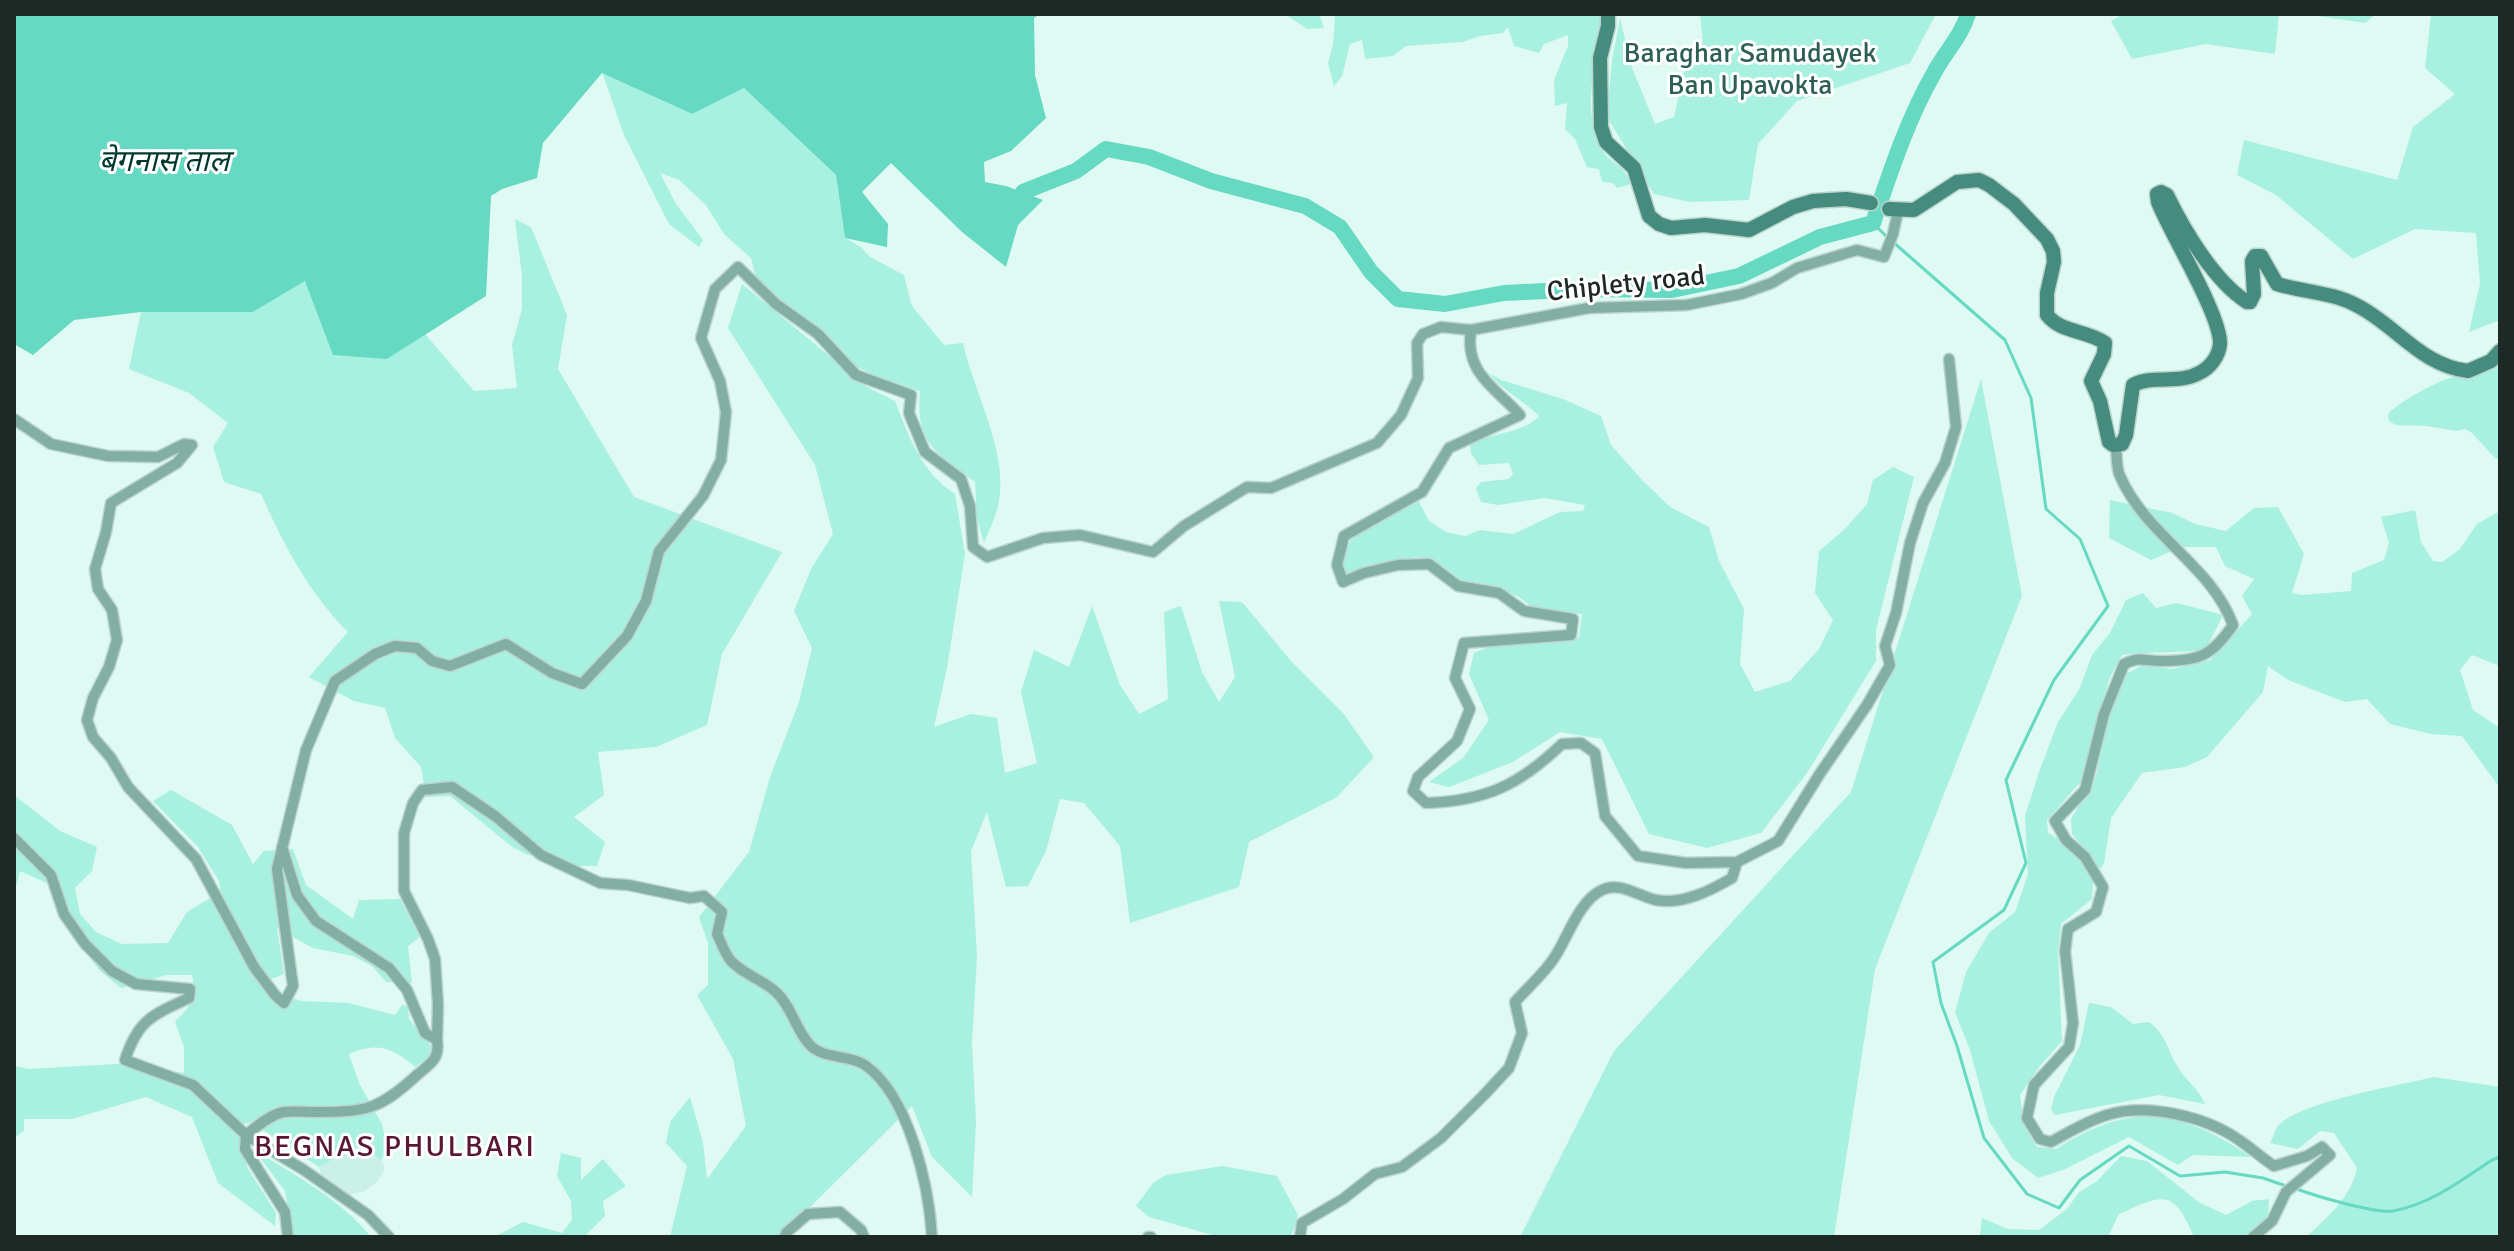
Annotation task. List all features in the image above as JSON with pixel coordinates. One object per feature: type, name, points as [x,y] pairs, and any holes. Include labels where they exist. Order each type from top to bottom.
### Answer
[{"type":"main road","points":[[1608,14],[1600,58],[1601,127],[1606,142],[1634,168],[1649,216],[1659,224],[1671,228],[1705,225],[1749,230],[1793,207],[1813,201],[1846,199],[1871,203]]},
{"type":"main road","points":[[1894,210],[1914,210],[1957,182],[1979,180],[2014,204],[2047,239],[2053,251],[2047,315],[2062,327],[2099,338],[2105,343],[2104,354],[2091,381],[2100,401],[2109,442],[2116,445],[2122,444],[2126,435],[2133,385],[2145,380],[2183,380],[2198,374],[2214,359],[2219,349],[2219,338],[2210,312],[2158,202],[2157,194],[2161,192],[2167,195],[2189,236],[2222,280],[2244,301],[2250,302],[2253,298],[2252,261],[2255,256],[2261,256],[2277,284],[2329,295],[2357,305],[2436,362],[2468,371],[2491,361],[2500,351]]},
{"type":"street","points":[[1871,203],[1894,210]]},
{"type":"street","name":"Chiplety road","points":[[282,847],[306,750],[335,681],[375,654],[395,646],[417,648],[432,661],[450,666],[506,644],[552,673],[582,684],[627,636],[646,601],[659,551],[703,496],[721,460],[726,412],[720,381],[701,338],[715,289],[738,267],[776,304],[818,334],[856,375],[911,395],[909,413],[925,452],[961,479],[970,506],[973,547],[987,557],[1043,538],[1080,535],[1153,552],[1184,526],[1247,487],[1271,488],[1377,443],[1401,415],[1418,378],[1417,343],[1423,334],[1441,327],[1471,330],[1589,308],[1687,305],[1741,294],[1772,283],[1797,268],[1857,250],[1884,257],[1894,210]]},
{"type":"street","points":[[1471,330],[1468,344],[1475,365],[1490,388],[1507,400],[1520,415],[1449,448],[1422,492],[1344,536],[1337,565],[1343,582],[1398,565],[1429,564],[1458,586],[1499,593],[1524,611],[1573,619],[1571,635],[1464,643],[1455,678],[1470,709],[1457,741],[1418,777],[1413,791],[1426,803],[1455,802],[1488,795],[1536,769],[1562,744],[1581,743],[1595,753],[1605,816],[1638,856],[1686,863],[1737,862],[1778,841],[1890,665],[1885,646],[1896,613],[1910,543],[1923,503],[1945,463],[1956,427],[1949,359]]},
{"type":"street","points":[[14,419],[51,444],[108,456],[158,457],[184,444],[192,445],[177,463],[111,503],[95,569],[98,589],[112,610],[117,640],[87,720],[93,737],[111,758],[128,787],[196,859],[254,967],[284,1003],[293,986],[277,869],[282,847]]},
{"type":"street","points":[[2116,445],[2118,474],[2170,545],[2210,584],[2225,604],[2233,625],[2221,643],[2202,657],[2160,661],[2136,658],[2124,664],[2104,714],[2085,790],[2055,821],[2066,840],[2085,857],[2103,887],[2096,912],[2068,929],[2065,951],[2073,1023],[2069,1047],[2034,1085],[2027,1118],[2040,1139],[2051,1142],[2083,1124],[2110,1114],[2162,1111],[2198,1119],[2238,1139],[2274,1166],[2307,1156],[2322,1147],[2330,1155],[2286,1192],[2272,1221],[2253,1237]]},
{"type":"street","points":[[246,1135],[285,1112],[342,1113],[375,1107],[435,1060],[438,1050],[435,959],[404,891],[404,833],[413,803],[422,790],[452,787],[495,816],[541,855],[572,872],[600,883],[628,885],[690,898],[704,896],[722,912],[717,934],[730,960],[775,991],[791,1009],[809,1045],[825,1054],[862,1063],[885,1082],[911,1135],[925,1181],[932,1237]]},
{"type":"street","points":[[14,838],[51,875],[64,914],[85,944],[112,971],[136,984],[190,989],[189,998],[168,1007],[138,1027],[125,1060],[193,1085],[246,1135],[304,1170],[368,1215],[389,1237]]},
{"type":"street","points":[[282,847],[297,895],[316,921],[389,968],[407,990],[425,1033],[437,1040]]},
{"type":"street","points":[[1300,1237],[1302,1223],[1343,1199],[1375,1174],[1402,1167],[1441,1138],[1509,1068],[1522,1033],[1515,1002],[1555,957],[1574,919],[1598,892],[1620,887],[1657,900],[1683,900],[1714,889],[1732,878],[1737,862]]},
{"type":"street","points":[[246,1135],[245,1149],[285,1212],[288,1237]]},
{"type":"street","points":[[785,1237],[808,1214],[840,1212],[861,1230],[864,1237]]},
{"type":"shaded area","points":[[364,1147],[381,1160],[385,1168],[378,1181],[363,1192],[348,1195],[321,1175],[319,1167],[353,1148]]},
{"type":"green space","points":[[1285,14],[1319,14],[1324,28],[1307,29]]},
{"type":"green space","points":[[1327,14],[1605,14],[1592,83],[1592,119],[1603,151],[1621,167],[1631,184],[1617,188],[1613,183],[1602,182],[1599,169],[1587,167],[1575,139],[1565,129],[1567,103],[1555,106],[1554,80],[1568,46],[1568,35],[1544,44],[1539,53],[1514,46],[1508,27],[1503,33],[1463,42],[1406,46],[1393,56],[1365,59],[1362,40],[1350,44],[1342,76],[1334,86],[1328,63],[1335,17]]},
{"type":"green space","name":"Baraghar Samudayek Ban Upavokta","points":[[1700,14],[1936,14],[1910,63],[1797,101],[1758,144],[1749,200],[1690,202],[1654,194],[1607,117],[1620,18],[1632,68],[1655,124],[1674,117],[1684,70],[1703,41]]},
{"type":"green space","points":[[2123,14],[2279,14],[2275,54],[2206,44],[2132,59],[2111,21]]},
{"type":"green space","points":[[2305,14],[2376,14],[2365,23]]},
{"type":"green space","points":[[2431,14],[2500,14],[2500,320],[2469,332],[2480,284],[2476,233],[2415,229],[2353,259],[2276,195],[2237,175],[2244,140],[2397,180],[2413,127],[2455,94],[2425,68]]},
{"type":"green space","points":[[602,72],[691,114],[744,88],[836,175],[845,238],[861,247],[870,257],[904,275],[912,306],[944,345],[963,343],[999,462],[999,501],[984,543],[977,518],[975,482],[931,446],[921,424],[920,391],[877,377],[851,364],[820,329],[756,278],[751,258],[724,234],[706,205],[679,180],[660,173],[676,204],[703,240],[699,247],[669,224],[624,135]]},
{"type":"green space","points":[[515,219],[531,227],[567,315],[558,369],[634,497],[782,552],[722,654],[707,725],[656,747],[598,752],[604,795],[574,817],[605,842],[597,866],[572,866],[556,859],[528,855],[511,846],[450,796],[426,797],[421,767],[395,738],[385,708],[354,701],[309,677],[348,632],[321,601],[298,567],[261,494],[224,482],[213,447],[228,423],[189,393],[129,369],[141,312],[253,312],[305,281],[387,359],[425,334],[474,391],[517,388],[512,345],[522,309],[522,276]]},
{"type":"green space","points":[[742,284],[867,387],[895,401],[925,464],[955,494],[965,554],[934,727],[971,714],[997,718],[1005,773],[1037,763],[1021,692],[1034,650],[1069,667],[1092,606],[1120,685],[1139,714],[1168,699],[1164,612],[1181,606],[1202,672],[1219,702],[1235,677],[1219,601],[1242,602],[1291,661],[1343,713],[1374,757],[1337,797],[1249,842],[1239,887],[1130,923],[1120,846],[1084,803],[1060,799],[1046,851],[1028,886],[1006,887],[987,812],[971,851],[977,957],[972,1043],[976,1122],[972,1197],[932,1157],[912,1106],[780,1237],[670,1237],[687,1166],[666,1143],[670,1122],[690,1097],[703,1142],[707,1179],[746,1126],[733,1059],[697,995],[708,985],[708,943],[699,917],[749,852],[770,777],[799,702],[812,648],[794,611],[811,569],[833,534],[815,465],[728,328]]},
{"type":"green space","points":[[2500,366],[2500,459],[2496,459],[2465,429],[2457,431],[2396,425],[2389,421],[2388,414],[2393,409],[2435,384]]},
{"type":"green space","points":[[1489,373],[1601,416],[1611,445],[1641,479],[1670,507],[1709,527],[1719,561],[1744,609],[1740,664],[1755,692],[1790,681],[1819,649],[1833,620],[1815,593],[1819,551],[1844,530],[1867,504],[1873,480],[1893,467],[1914,477],[1876,630],[1876,661],[1807,773],[1761,833],[1707,848],[1649,834],[1602,739],[1560,732],[1513,762],[1449,787],[1429,782],[1463,758],[1489,720],[1469,674],[1474,653],[1491,646],[1579,638],[1582,614],[1533,608],[1519,597],[1486,584],[1462,581],[1447,569],[1417,557],[1352,574],[1344,573],[1343,554],[1354,538],[1375,523],[1419,502],[1429,521],[1446,532],[1465,536],[1480,530],[1513,534],[1560,512],[1583,511],[1585,505],[1545,498],[1498,505],[1481,502],[1476,488],[1481,482],[1509,479],[1513,474],[1509,463],[1479,465],[1471,453],[1470,444],[1525,426],[1539,416]]},
{"type":"green space","points":[[1981,379],[2022,596],[1875,969],[1834,1237],[1520,1237],[1614,1051],[1851,792]]},
{"type":"green space","points":[[2110,500],[2172,513],[2195,524],[2226,531],[2254,508],[2278,507],[2304,554],[2292,593],[2302,595],[2351,591],[2352,573],[2384,560],[2389,543],[2381,517],[2415,510],[2421,542],[2433,561],[2442,562],[2460,549],[2477,524],[2500,511],[2500,666],[2472,655],[2460,670],[2473,710],[2500,728],[2500,788],[2462,736],[2431,734],[2390,724],[2367,699],[2345,702],[2288,680],[2268,666],[2263,692],[2207,757],[2185,767],[2142,773],[2111,818],[2104,863],[2100,869],[2072,834],[2071,819],[2096,776],[2108,720],[2126,674],[2143,665],[2172,669],[2210,660],[2252,614],[2242,596],[2254,579],[2225,566],[2216,547],[2181,547],[2151,560],[2109,538]]},
{"type":"green space","points":[[2143,593],[2156,608],[2177,603],[2223,615],[2206,649],[2122,655],[2110,677],[2084,778],[2047,820],[2048,833],[2067,846],[2086,866],[2093,889],[2092,899],[2061,924],[2058,952],[2062,1041],[2020,1095],[2024,1125],[2037,1147],[2056,1149],[2108,1123],[2155,1117],[2177,1120],[2201,1128],[2251,1157],[2193,1155],[2178,1165],[2129,1137],[2063,1170],[2038,1178],[2012,1158],[1989,1121],[1970,1050],[1955,1012],[1966,972],[1989,933],[2015,912],[2028,874],[2025,816],[2058,722],[2080,688],[2092,655],[2110,633],[2126,600]]},
{"type":"green space","points":[[171,790],[232,825],[253,864],[264,851],[293,849],[306,885],[353,919],[359,900],[400,899],[420,937],[408,946],[412,983],[386,982],[372,966],[353,956],[313,948],[277,928],[284,974],[269,980],[279,994],[301,1001],[349,1003],[395,1015],[402,1005],[408,1006],[409,1019],[431,1046],[429,1057],[415,1067],[384,1048],[368,1048],[349,1054],[359,1083],[382,1124],[387,1148],[381,1160],[364,1147],[353,1148],[319,1167],[251,1122],[239,1126],[247,1167],[276,1213],[275,1226],[218,1183],[192,1117],[146,1097],[72,1119],[24,1119],[24,1131],[14,1138],[14,1066],[29,1069],[117,1064],[184,1073],[184,1047],[175,1021],[188,1006],[193,989],[192,975],[167,975],[121,988],[100,971],[57,914],[51,885],[20,871],[14,886],[14,795],[60,831],[97,847],[92,871],[75,888],[80,914],[96,932],[122,944],[168,943],[187,912],[210,898],[224,913],[219,881],[198,847],[153,801]]},
{"type":"green space","points":[[2089,1003],[2111,1007],[2133,1024],[2149,1022],[2155,1027],[2179,1069],[2205,1104],[2159,1095],[2055,1115],[2051,1110],[2054,1097],[2080,1045]]},
{"type":"green space","points":[[2434,1077],[2500,1087],[2500,1237],[2306,1237],[2344,1197],[2357,1168],[2334,1133],[2320,1131],[2298,1149],[2270,1143],[2278,1126],[2289,1117],[2327,1102]]},
{"type":"green space","points":[[255,1151],[332,1200],[371,1237],[294,1237],[285,1191]]},
{"type":"green space","points":[[561,1153],[581,1158],[581,1180],[603,1159],[626,1186],[603,1201],[605,1216],[584,1237],[494,1237],[523,1222],[562,1233],[572,1220],[571,1201],[557,1176]]},
{"type":"green space","points":[[2121,1156],[2147,1161],[2200,1203],[2226,1215],[2252,1201],[2269,1199],[2268,1221],[2243,1237],[2194,1237],[2187,1221],[2173,1203],[2157,1200],[2119,1214],[2108,1237],[1980,1237],[1982,1218],[2008,1229],[2039,1230],[2067,1209],[2079,1192],[2096,1182]]},
{"type":"green space","points":[[1222,1166],[1277,1176],[1298,1215],[1291,1237],[1219,1237],[1149,1217],[1136,1206],[1153,1183],[1166,1175]]},
{"type":"water","name":"बेगनास ताल","points":[[14,14],[1040,14],[1034,18],[1035,75],[1046,118],[1011,151],[984,162],[985,182],[1006,186],[1043,200],[1018,225],[1006,267],[962,232],[891,163],[862,192],[888,224],[887,247],[845,238],[836,175],[744,88],[692,114],[602,73],[543,143],[537,178],[502,189],[491,196],[486,296],[387,359],[333,355],[305,281],[253,312],[141,312],[74,320],[33,355],[14,344]]},
{"type":"waterway","points":[[1023,192],[1076,171],[1106,149],[1149,157],[1211,181],[1305,206],[1340,227],[1371,272],[1398,299],[1445,304],[1504,293],[1588,289],[1672,290],[1739,276],[1820,237],[1873,223],[1915,109],[1968,14]]},
{"type":"waterway","points":[[1873,223],[1887,237]]},
{"type":"waterway","points":[[1893,242],[2005,340],[2031,398],[2046,509],[2080,539],[2108,606],[2054,680],[2006,780],[2026,863],[2004,910],[1933,962],[1941,1003],[1984,1138],[2027,1194],[2059,1208],[2080,1180],[2129,1146],[2180,1176],[2225,1172],[2263,1178],[2289,1187]]},
{"type":"waterway","points":[[2297,1189],[2360,1207],[2393,1211],[2433,1197],[2500,1157]]},
{"type":"district","name":"BEGNAS PHULBARI","points":[[395,1148]]}]
